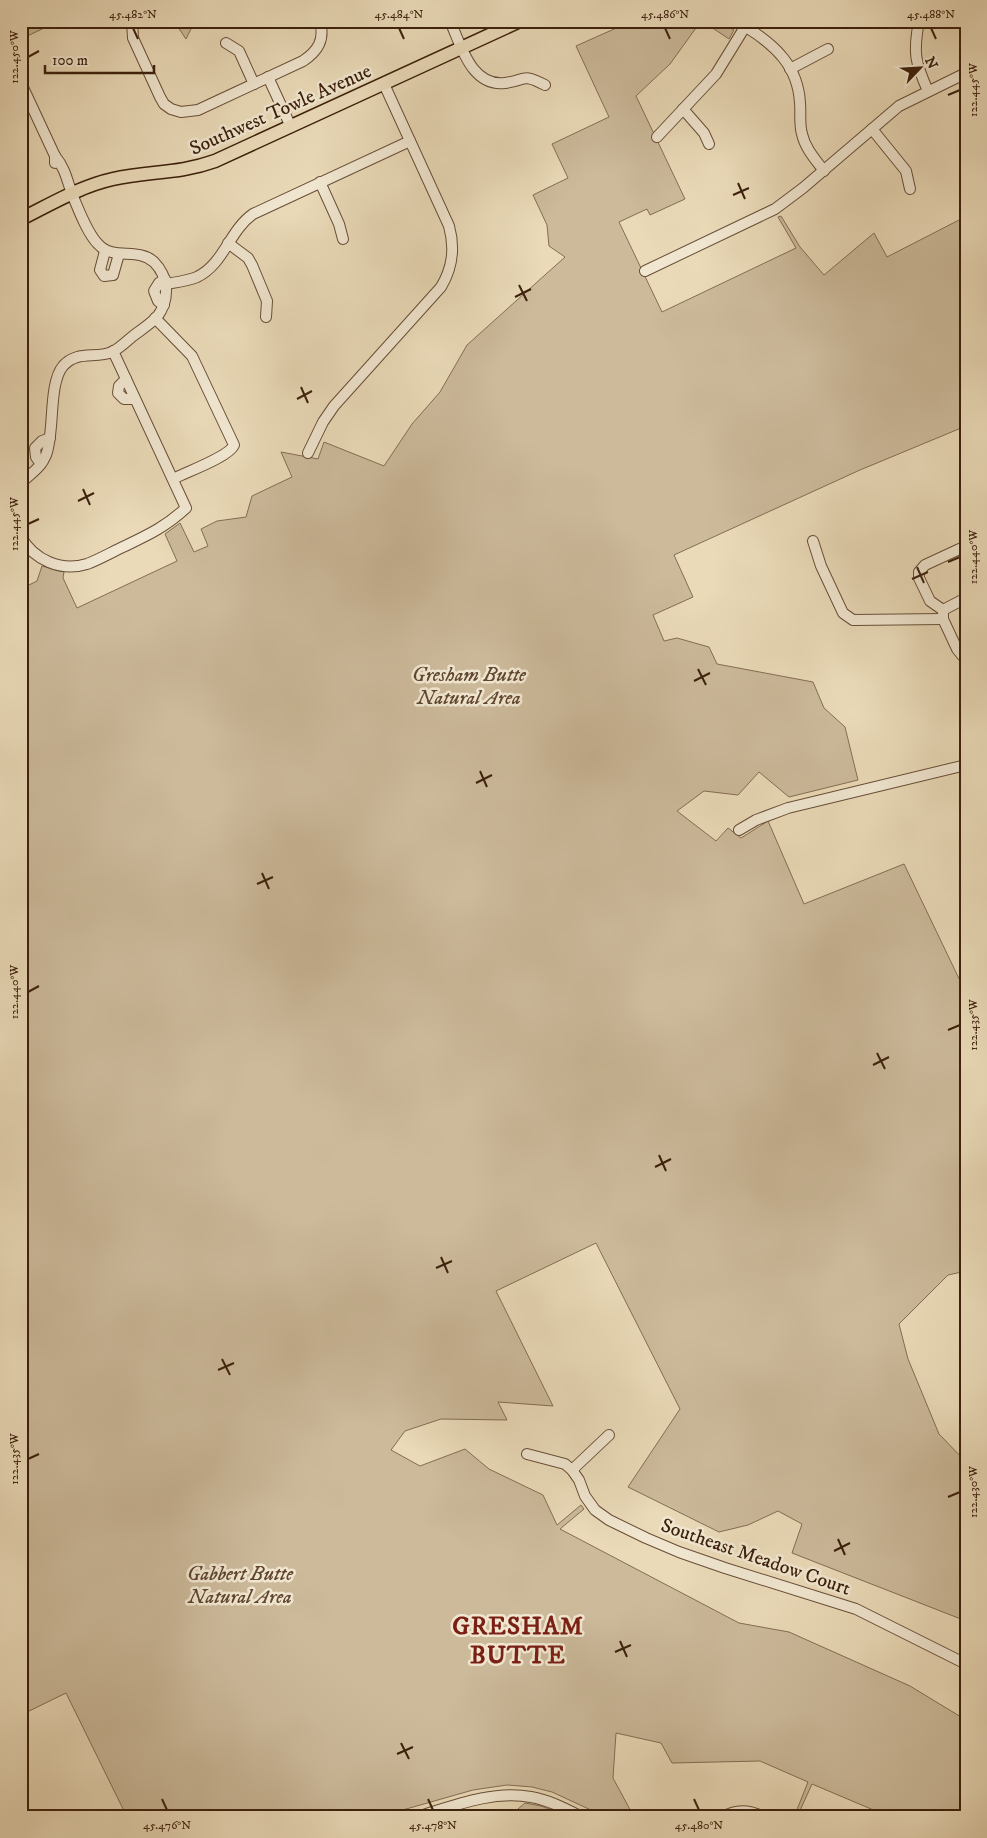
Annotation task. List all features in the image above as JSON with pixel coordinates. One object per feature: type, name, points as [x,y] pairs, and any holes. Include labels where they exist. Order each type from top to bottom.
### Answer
[{"type":"main road","name":"Southwest Towle Avenue","points":[[21,219],[86,187],[115,178],[195,168],[224,158],[520,21]]},
{"type":"street","points":[[132,21],[133,38],[160,97],[171,109],[181,112],[198,110],[303,61],[320,44],[322,29],[320,21]]},
{"type":"street","points":[[450,21],[475,72],[490,81],[505,83],[526,77],[545,85]]},
{"type":"street","points":[[920,21],[915,43],[915,55],[928,91]]},
{"type":"street","points":[[657,137],[716,74],[747,24],[770,43],[790,69],[799,92],[802,133],[810,152],[824,171]]},
{"type":"street","points":[[226,43],[239,51],[254,84]]},
{"type":"street","points":[[790,69],[828,48]]},
{"type":"street","points":[[644,272],[767,214],[824,171],[899,106],[966,73]]},
{"type":"street","points":[[268,77],[291,127]]},
{"type":"street","points":[[21,83],[55,156],[62,164],[72,194],[96,243],[106,251],[118,254],[137,254],[150,258],[158,267],[165,282],[164,305],[155,318],[113,352],[76,356],[62,367],[56,380],[50,438],[46,456],[41,464],[21,483]]},
{"type":"street","points":[[308,453],[323,422],[334,406],[436,294],[445,280],[450,267],[453,251],[449,226],[384,84]]},
{"type":"street","points":[[683,110],[704,133],[709,144]]},
{"type":"street","points":[[872,129],[906,171],[910,189]]},
{"type":"street","points":[[165,282],[193,279],[205,272],[215,263],[240,225],[253,214],[410,141]]},
{"type":"street","points":[[320,182],[339,224],[343,238]]},
{"type":"street","points":[[228,243],[248,258],[252,265],[267,301],[266,316]]},
{"type":"street","points":[[106,251],[100,270],[104,276],[113,275],[118,254]]},
{"type":"street","points":[[155,318],[192,356],[234,445],[232,449],[223,455],[173,478]]},
{"type":"street","points":[[21,537],[29,548],[43,559],[65,566],[78,566],[96,560],[164,527],[186,508],[113,352]]},
{"type":"street","points":[[813,541],[821,566],[843,613],[853,620],[943,614],[966,598]]},
{"type":"street","points":[[966,546],[925,565],[919,572],[919,578],[930,601],[943,614],[957,649],[966,660]]},
{"type":"street","points":[[739,830],[770,813],[807,802],[966,765]]},
{"type":"street","points":[[966,787],[966,798]]},
{"type":"street","points":[[527,1454],[557,1461],[572,1470],[609,1435]]},
{"type":"street","name":"Southeast Meadow Court","points":[[572,1470],[590,1504],[609,1520],[679,1552],[754,1578],[856,1609],[966,1664]]},
{"type":"street","points":[[417,1817],[482,1799],[519,1795],[544,1800],[582,1817]]},
{"type":"street","points":[[723,1817],[742,1810],[764,1817]]},
{"type":"green space","points":[[21,21],[59,21],[21,39]]},
{"type":"green space","points":[[174,21],[195,21],[186,39]]},
{"type":"green space","points":[[632,21],[701,21],[670,64],[636,96],[685,199],[650,215],[647,209],[619,222],[662,312],[796,248],[778,217],[781,216],[800,247],[824,275],[874,233],[887,257],[961,219],[966,227],[966,426],[860,470],[674,555],[693,597],[653,615],[664,641],[677,638],[709,647],[717,664],[813,682],[824,708],[845,727],[858,780],[789,797],[759,772],[738,795],[704,791],[677,811],[716,841],[728,828],[741,838],[768,821],[804,904],[904,864],[964,989],[966,988],[966,1271],[948,1275],[899,1324],[908,1359],[939,1434],[966,1462],[966,1621],[792,1553],[802,1524],[778,1511],[748,1525],[719,1532],[628,1487],[680,1409],[596,1243],[496,1291],[553,1406],[498,1402],[507,1420],[441,1419],[405,1431],[391,1450],[420,1466],[465,1449],[489,1469],[543,1495],[557,1525],[581,1505],[584,1509],[560,1529],[739,1623],[789,1632],[910,1686],[966,1720],[966,1817],[890,1817],[812,1784],[797,1817],[794,1817],[808,1782],[760,1761],[672,1763],[661,1743],[616,1733],[613,1778],[634,1817],[606,1817],[552,1792],[532,1787],[507,1785],[473,1790],[378,1817],[127,1817],[66,1693],[21,1715],[21,589],[37,581],[42,566],[64,572],[63,578],[77,608],[177,561],[165,534],[180,523],[194,552],[208,546],[201,529],[217,521],[246,517],[252,496],[292,477],[281,452],[318,459],[324,442],[384,466],[412,424],[440,392],[467,345],[565,257],[549,246],[547,225],[533,195],[568,178],[552,144],[609,117],[576,46]]},
{"type":"green space","points":[[702,21],[717,21],[734,30],[729,39]]},
{"type":"green space","points":[[525,1803],[541,1806],[571,1817],[517,1817],[518,1809]]},
{"type":"district","name":"GRESHAM BUTTE","points":[[518,1640]]},
{"type":"park label","name":"Gresham Butte Natural Area","points":[[469,686]]},
{"type":"park label","name":"Gabbert Butte Natural Area","points":[[240,1584]]}]
